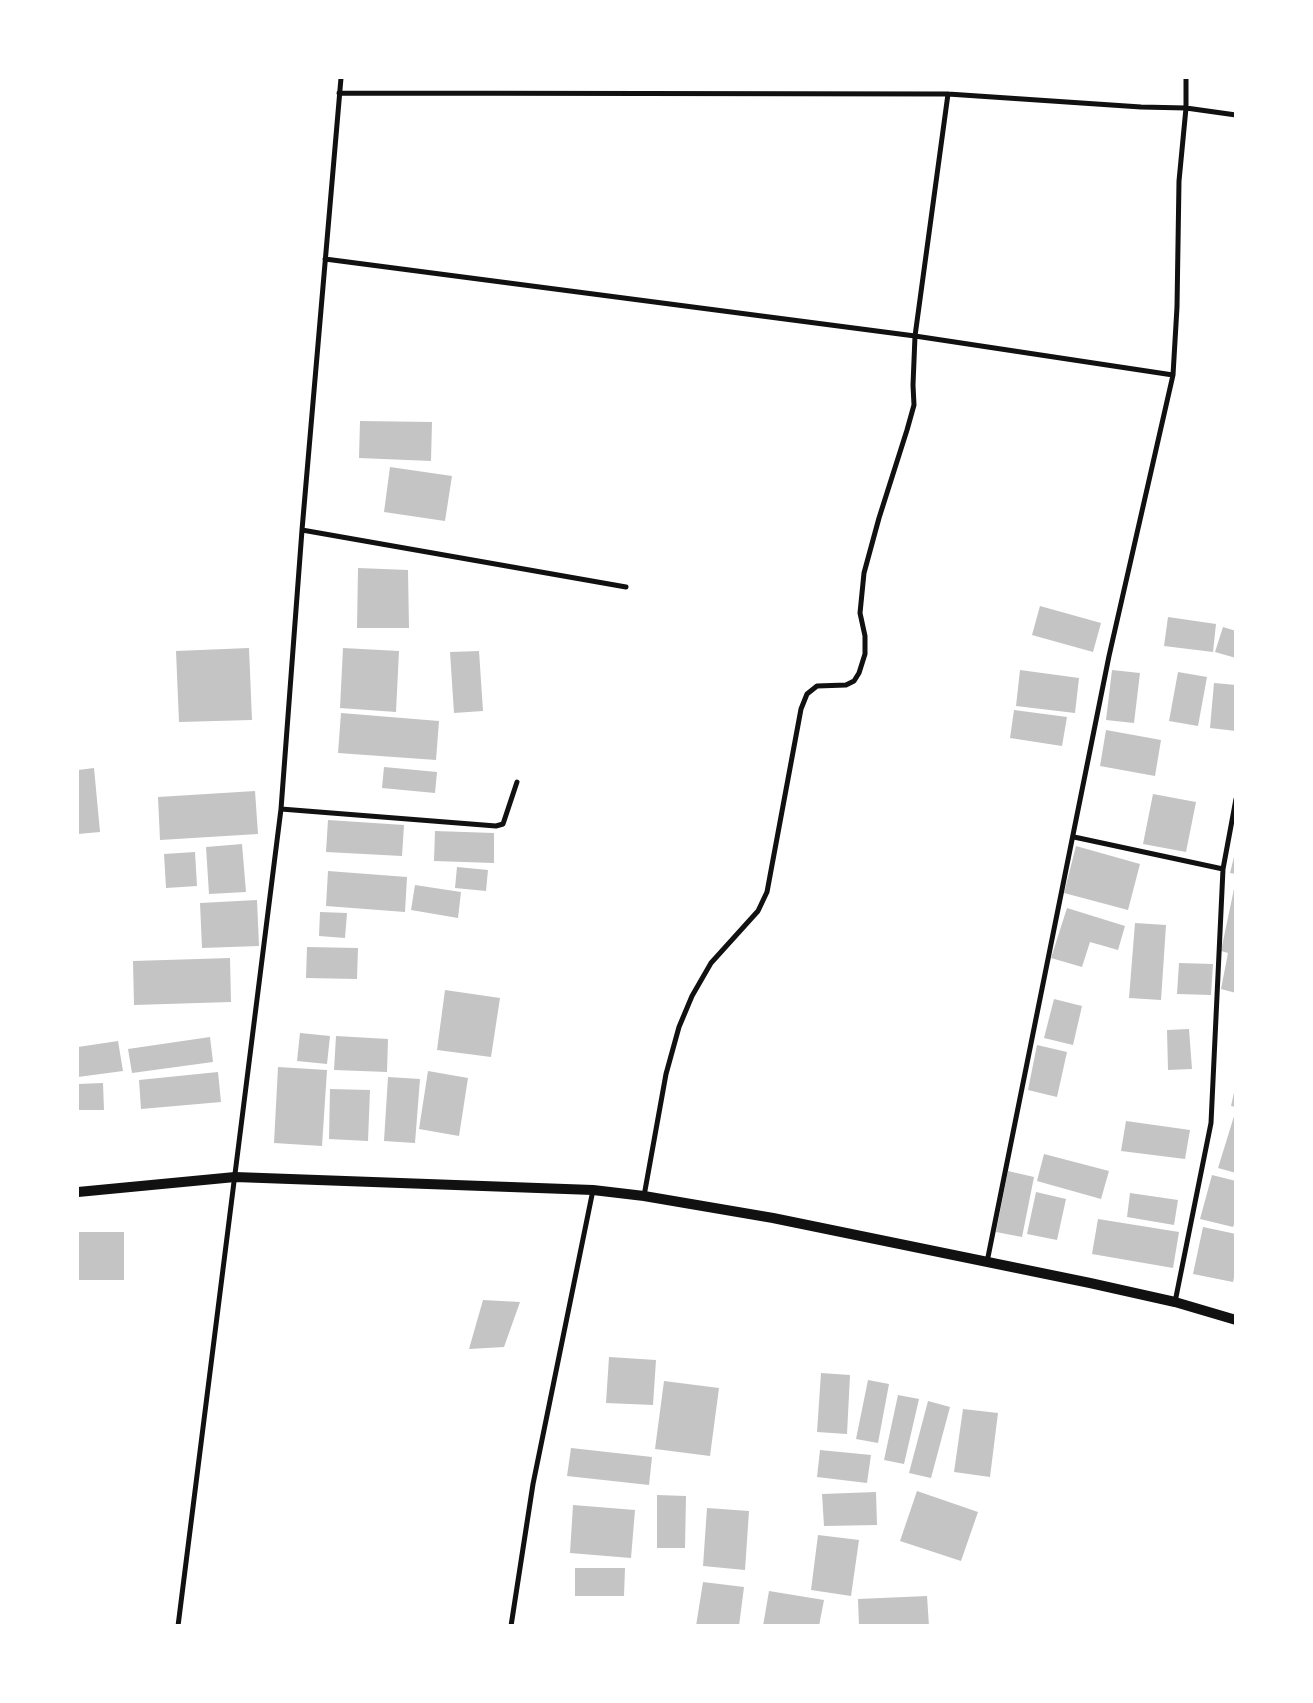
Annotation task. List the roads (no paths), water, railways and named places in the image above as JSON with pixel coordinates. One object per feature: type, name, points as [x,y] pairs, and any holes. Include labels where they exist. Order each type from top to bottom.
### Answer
[{"type":"main road","points":[[78,1192],[236,1177],[593,1190],[644,1196],[773,1218],[1090,1282],[1175,1302],[1236,1320]]},
{"type":"street","points":[[178,1626],[281,809],[302,530],[341,78]]},
{"type":"street","points":[[987,1262],[1109,656],[1173,375],[1177,307],[1179,181],[1186,108],[1186,78]]},
{"type":"street","points":[[339,93],[948,94],[1186,108],[1236,115]]},
{"type":"street","points":[[644,1196],[666,1074],[679,1027],[692,996],[711,963],[758,911],[767,892],[801,709],[806,694],[817,686],[846,686],[854,681],[859,673],[865,654],[865,636],[860,613],[864,573],[914,405],[915,336],[948,94]]},
{"type":"street","points":[[325,259],[915,336],[1173,375]]},
{"type":"street","points":[[302,530],[626,587]]},
{"type":"street","points":[[281,809],[496,826],[503,824],[516,782]]},
{"type":"street","points":[[1175,1302],[1211,1123],[1223,869],[1236,799]]},
{"type":"street","points":[[1074,837],[1223,869]]},
{"type":"street","points":[[511,1626],[532,1484],[593,1190]]}]
